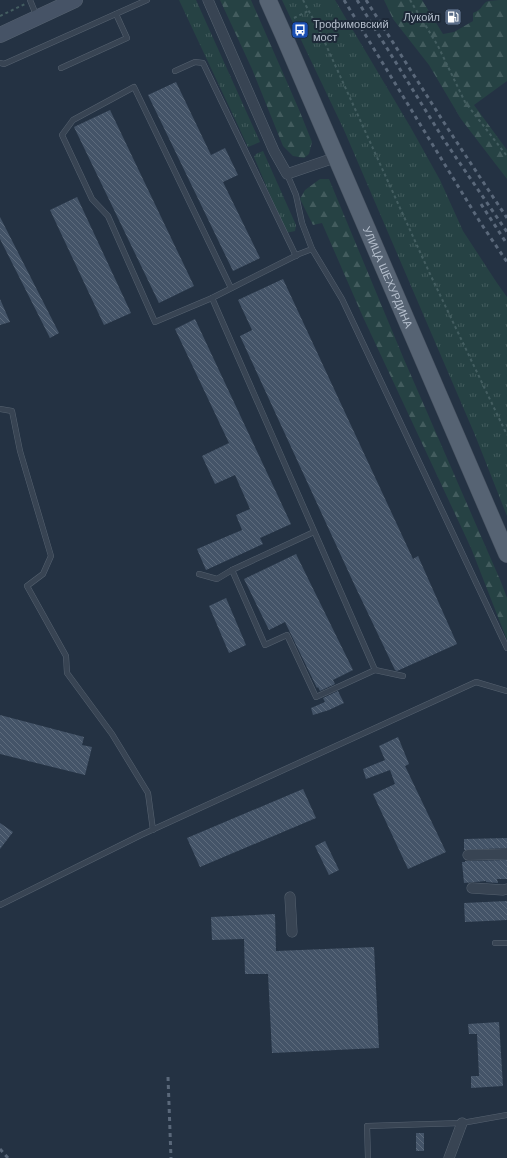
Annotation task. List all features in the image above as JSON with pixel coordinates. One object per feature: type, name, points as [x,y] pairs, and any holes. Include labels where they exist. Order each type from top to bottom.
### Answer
[{"type":"main road","name":"УЛИЦА ШЕХУРДИНА","points":[[268,0],[507,554]]},
{"type":"street","points":[[0,35],[75,0]]},
{"type":"street","points":[[208,0],[274,151],[287,174],[337,158]]},
{"type":"street","points":[[468,855],[507,854]]},
{"type":"street","points":[[472,888],[507,889]]},
{"type":"street","points":[[290,897],[292,932]]},
{"type":"street","points":[[449,1158],[462,1122]]},
{"type":"lane","points":[[0,63],[4,64],[147,0]]},
{"type":"lane","points":[[30,1],[37,18]]},
{"type":"lane","points":[[61,68],[127,38],[116,14]]},
{"type":"lane","points":[[175,71],[195,62],[203,62],[296,256]]},
{"type":"lane","points":[[231,288],[134,87],[73,120],[62,135],[92,199],[108,216],[155,322],[212,298],[312,249]]},
{"type":"lane","points":[[287,174],[296,195],[302,223],[312,249],[342,299],[507,648]]},
{"type":"lane","points":[[212,298],[375,670]]},
{"type":"lane","points":[[0,409],[12,412],[20,451],[51,556],[43,574],[27,586],[66,656],[67,673],[112,734],[148,793],[153,830]]},
{"type":"lane","points":[[199,574],[217,579],[232,570],[314,532]]},
{"type":"lane","points":[[232,570],[265,645],[287,635],[316,697],[375,670],[403,676]]},
{"type":"lane","points":[[0,906],[153,830],[476,682],[507,691]]},
{"type":"lane","points":[[495,943],[507,943]]},
{"type":"lane","points":[[368,1158],[367,1126],[462,1122],[507,1115]]},
{"type":"path","points":[[302,0],[321,34],[507,435]]},
{"type":"path","points":[[410,0],[438,46],[465,102],[507,156]]},
{"type":"path","points":[[0,16],[30,1]]},
{"type":"path","points":[[294,18],[308,11]]},
{"type":"green space","points":[[179,0],[196,0],[260,142],[248,147]]},
{"type":"green space","points":[[220,0],[251,0],[312,142],[309,154],[304,158],[293,156],[283,146],[252,69]]},
{"type":"green space","points":[[282,0],[335,0],[440,180],[463,231],[507,297],[507,516],[475,435],[344,130]]},
{"type":"green space","points":[[384,0],[422,0],[443,34],[454,32],[473,21],[473,13],[480,9],[486,2],[493,0],[507,0],[507,81],[474,105],[507,150],[507,179],[461,119],[429,65],[393,19]]},
{"type":"green space","points":[[263,151],[296,225],[295,231],[286,233],[254,157],[256,154]]},
{"type":"green space","points":[[320,179],[329,179],[403,357],[501,582],[507,598],[507,640],[471,548],[363,317],[322,223],[313,225],[300,199],[305,190]]},
{"type":"building","points":[[176,82],[211,155],[225,148],[238,175],[223,182],[260,258],[233,271],[148,95]]},
{"type":"building","points":[[110,110],[194,286],[159,303],[74,127]]},
{"type":"building","points":[[77,197],[131,313],[104,325],[50,210]]},
{"type":"building","points":[[0,217],[59,333],[50,338],[0,239]]},
{"type":"building","points":[[283,279],[413,559],[418,556],[457,644],[397,671],[395,670],[355,586],[240,336],[252,330],[238,300]]},
{"type":"building","points":[[0,299],[10,322],[0,325]]},
{"type":"building","points":[[195,319],[291,524],[260,538],[263,544],[206,570],[197,549],[242,530],[236,515],[250,509],[235,475],[215,484],[202,456],[229,443],[175,329]]},
{"type":"building","points":[[296,554],[353,670],[333,680],[335,684],[320,691],[318,687],[317,688],[285,622],[269,630],[244,579]]},
{"type":"building","points":[[226,598],[246,645],[229,653],[209,606]]},
{"type":"building","points":[[338,691],[344,703],[313,715],[311,708],[325,702],[323,698]]},
{"type":"building","points":[[0,715],[84,737],[82,745],[92,747],[85,775],[0,754]]},
{"type":"building","points":[[398,737],[409,764],[405,766],[446,852],[408,869],[373,794],[395,784],[390,770],[366,779],[363,769],[385,760],[379,746]]},
{"type":"building","points":[[303,789],[316,818],[200,867],[187,838]]},
{"type":"building","points":[[0,823],[13,832],[0,849]]},
{"type":"building","points":[[507,838],[507,848],[464,850],[464,839]]},
{"type":"building","points":[[325,841],[339,870],[329,875],[315,846]]},
{"type":"building","points":[[507,860],[507,879],[497,879],[498,883],[486,881],[464,883],[462,862]]},
{"type":"building","points":[[507,901],[507,920],[465,922],[464,903]]},
{"type":"building","points":[[275,914],[276,951],[374,947],[379,1048],[272,1053],[268,974],[245,974],[244,939],[212,940],[211,917]]},
{"type":"building","points":[[499,1022],[503,1086],[471,1088],[471,1076],[479,1076],[477,1034],[469,1034],[468,1024]]},
{"type":"building","points":[[416,1133],[424,1133],[424,1151],[416,1151]]},
{"type":"railway","points":[[344,0],[480,222],[507,262]]},
{"type":"railway","points":[[357,0],[444,140],[507,232]]},
{"type":"railway","points":[[366,0],[507,218]]},
{"type":"railway","points":[[481,204],[507,244]]},
{"type":"railway","points":[[168,1077],[171,1158]]},
{"type":"railway","points":[[0,1149],[8,1158]]},
{"type":"place","name":"Лукойл","points":[[453,17]]},
{"type":"place","name":"Трофимовский мост","points":[[300,30]]}]
